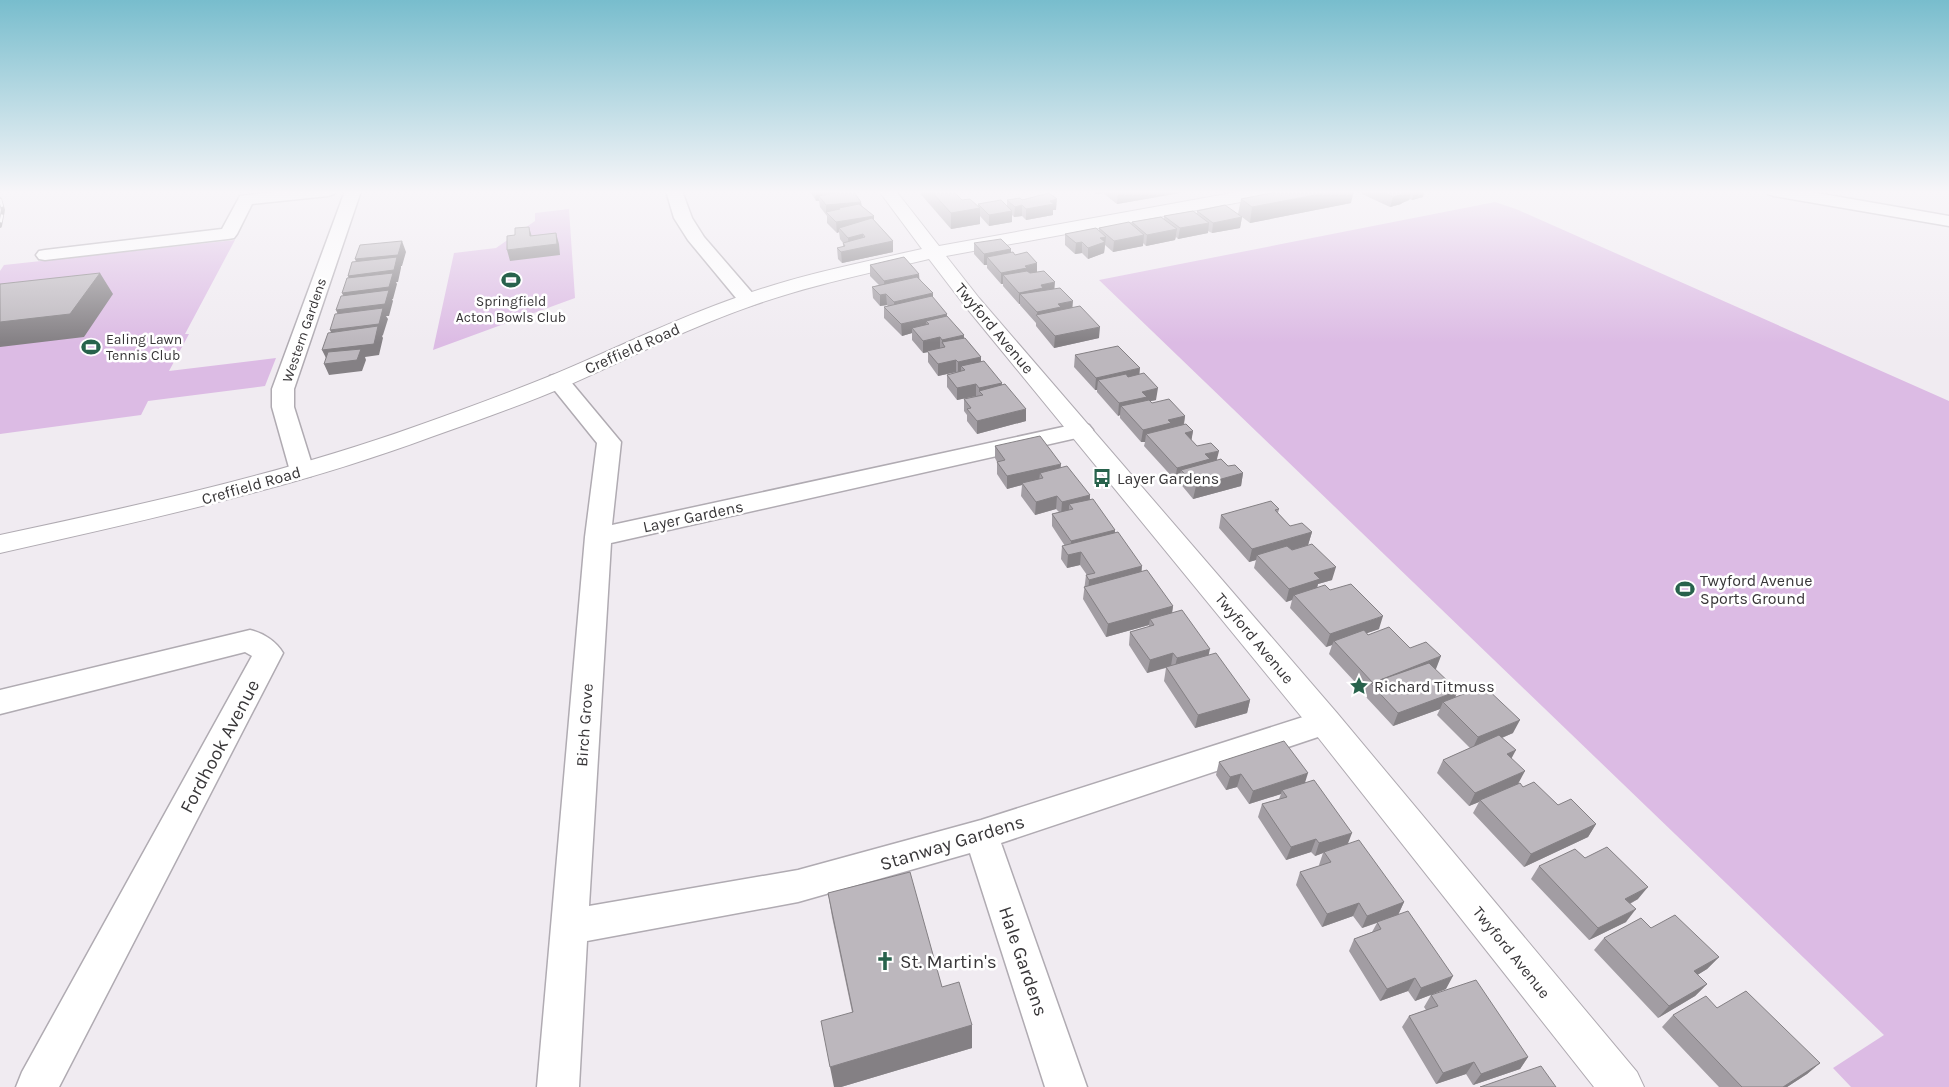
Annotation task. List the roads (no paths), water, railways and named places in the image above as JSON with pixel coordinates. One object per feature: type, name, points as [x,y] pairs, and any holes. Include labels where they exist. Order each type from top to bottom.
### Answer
[{"type":"street","points":[[45,255],[161,242]]},
{"type":"street","name":"Western Gardens","points":[[302,471],[283,407],[283,389],[335,242]]},
{"type":"street","points":[[698,242],[748,300]]},
{"type":"street","name":"Twyford Avenue","points":[[927,242],[972,302],[1325,722],[1622,1087]]},
{"type":"street","name":"Creffield Road","points":[[0,544],[170,507],[302,471],[421,433],[558,381],[659,335],[748,300],[816,279],[935,252],[992,242]]},
{"type":"street","name":"Birch Grove","points":[[558,381],[609,442],[598,537],[558,1087]]},
{"type":"street","name":"Layer Gardens","points":[[598,537],[1081,430]]},
{"type":"street","name":"Fordhook Avenue","points":[[0,702],[250,640],[268,653],[37,1087]]},
{"type":"street","name":"Stanway Gardens","points":[[570,928],[798,886],[981,835],[1325,722]]},
{"type":"street","name":"Hale Gardens","points":[[981,835],[1066,1087]]},
{"type":"place","name":"Springfield Acton Bowls Club","points":[[511,280]]},
{"type":"place","name":"Ealing Lawn Tennis Club","points":[[91,347]]},
{"type":"place","name":"Layer Gardens","points":[[1102,478]]},
{"type":"place","name":"Twyford Avenue Sports Ground","points":[[1685,589]]},
{"type":"place","name":"Richard Titmuss","points":[[1359,686]]},
{"type":"place","name":"St. Martin's","points":[[885,961]]}]
